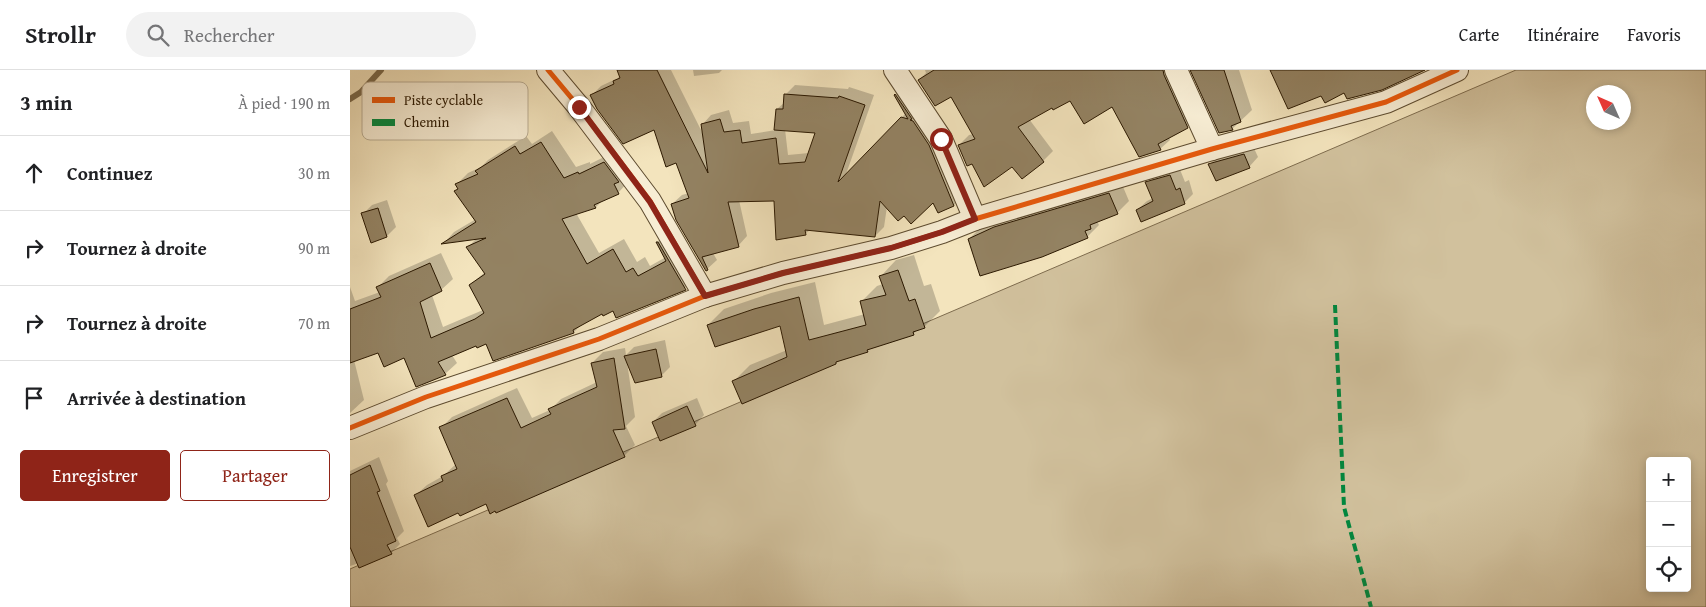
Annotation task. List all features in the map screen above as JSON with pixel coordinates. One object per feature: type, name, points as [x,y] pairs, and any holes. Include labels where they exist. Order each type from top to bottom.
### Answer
[{"type":"street","points":[[548,70],[579,107],[650,202],[705,296]]},
{"type":"street","points":[[895,70],[941,139],[975,219]]},
{"type":"street","points":[[1176,70],[1212,150]]},
{"type":"street","points":[[350,428],[426,397],[599,339],[705,296],[783,273],[891,248],[942,232],[975,219],[1386,102],[1457,70]]},
{"type":"shaded area","points":[[1516,70],[1706,70],[1706,607],[350,607],[350,569]]},
{"type":"building","points":[[617,70],[657,70],[708,173],[701,124],[720,119],[724,132],[740,130],[742,143],[776,138],[779,164],[805,162],[815,133],[774,130],[776,109],[783,109],[784,94],[838,98],[839,96],[865,105],[838,182],[901,117],[908,119],[895,94],[912,119],[910,120],[913,121],[929,145],[954,206],[938,213],[933,203],[911,224],[904,216],[898,221],[880,201],[875,237],[805,230],[806,235],[776,240],[774,201],[728,202],[739,247],[702,257],[708,270],[706,271],[676,220],[671,204],[689,198],[676,163],[666,167],[654,130],[623,144],[597,109],[590,95],[614,84],[613,81],[620,78]]},
{"type":"building","points":[[934,70],[1163,70],[1188,128],[1158,144],[1161,150],[1139,157],[1112,107],[1084,124],[1070,101],[1053,110],[1052,108],[1018,127],[1044,162],[1022,179],[1012,167],[984,187],[972,164],[967,166],[958,145],[975,139],[951,97],[935,106],[918,80]]},
{"type":"building","points":[[1190,70],[1224,70],[1241,122],[1231,126],[1233,130],[1219,133]]},
{"type":"building","points":[[1270,70],[1425,70],[1382,90],[1347,99],[1344,93],[1325,103],[1321,96],[1288,109]]},
{"type":"building","points":[[541,142],[564,178],[578,172],[579,174],[604,162],[619,182],[614,184],[619,194],[594,205],[596,208],[562,219],[587,264],[613,249],[626,272],[633,268],[638,276],[666,261],[656,242],[658,242],[686,290],[616,318],[613,311],[603,316],[602,314],[573,330],[574,333],[493,361],[486,344],[477,348],[476,346],[438,362],[446,375],[416,387],[404,358],[384,367],[378,353],[350,363],[350,309],[381,297],[376,287],[430,263],[442,291],[420,302],[431,338],[475,319],[484,313],[469,285],[485,274],[466,247],[486,238],[441,244],[476,222],[454,191],[458,189],[455,184],[478,174],[475,171],[515,146],[520,154]]},
{"type":"building","points":[[1244,154],[1250,168],[1216,181],[1208,164]]},
{"type":"building","points":[[1170,175],[1176,190],[1180,188],[1185,204],[1141,222],[1136,210],[1153,201],[1145,182]]},
{"type":"building","points":[[1109,193],[1118,214],[1090,225],[1091,229],[1085,231],[1088,238],[1042,257],[980,276],[968,239],[994,227]]},
{"type":"building","points":[[378,208],[387,237],[371,243],[361,213]]},
{"type":"building","points":[[898,270],[909,301],[915,299],[925,328],[913,332],[914,335],[836,362],[836,364],[742,404],[732,381],[787,357],[780,326],[715,347],[707,325],[754,309],[799,297],[809,340],[866,325],[860,301],[886,295],[879,276]]},
{"type":"building","points":[[656,349],[662,377],[635,383],[624,356]]},
{"type":"building","points":[[614,358],[625,429],[613,430],[625,457],[496,513],[495,511],[490,514],[486,504],[460,516],[458,513],[428,527],[414,495],[443,481],[441,476],[457,469],[439,427],[507,398],[521,428],[551,414],[548,409],[597,387],[591,363]]},
{"type":"building","points":[[687,406],[696,426],[660,441],[652,422]]},
{"type":"building","points":[[370,465],[380,491],[377,492],[396,541],[387,545],[392,554],[359,568],[350,547],[350,475]]},
{"type":"waterway","points":[[370,82],[381,70]]},
{"type":"waterway","points":[[350,99],[362,91]]},
{"type":"marked path","points":[[1335,305],[1344,507],[1371,607]]},
{"type":"cycle path","points":[[548,70],[579,107],[650,201],[705,296]]},
{"type":"cycle path","points":[[350,428],[426,397],[599,339],[705,296],[783,273],[891,248],[942,232],[975,219],[1212,149],[1386,102],[1457,70]]},
{"type":"route","points":[[579,107],[650,202],[705,296],[783,273],[891,248],[942,232],[975,219],[941,139]]}]
